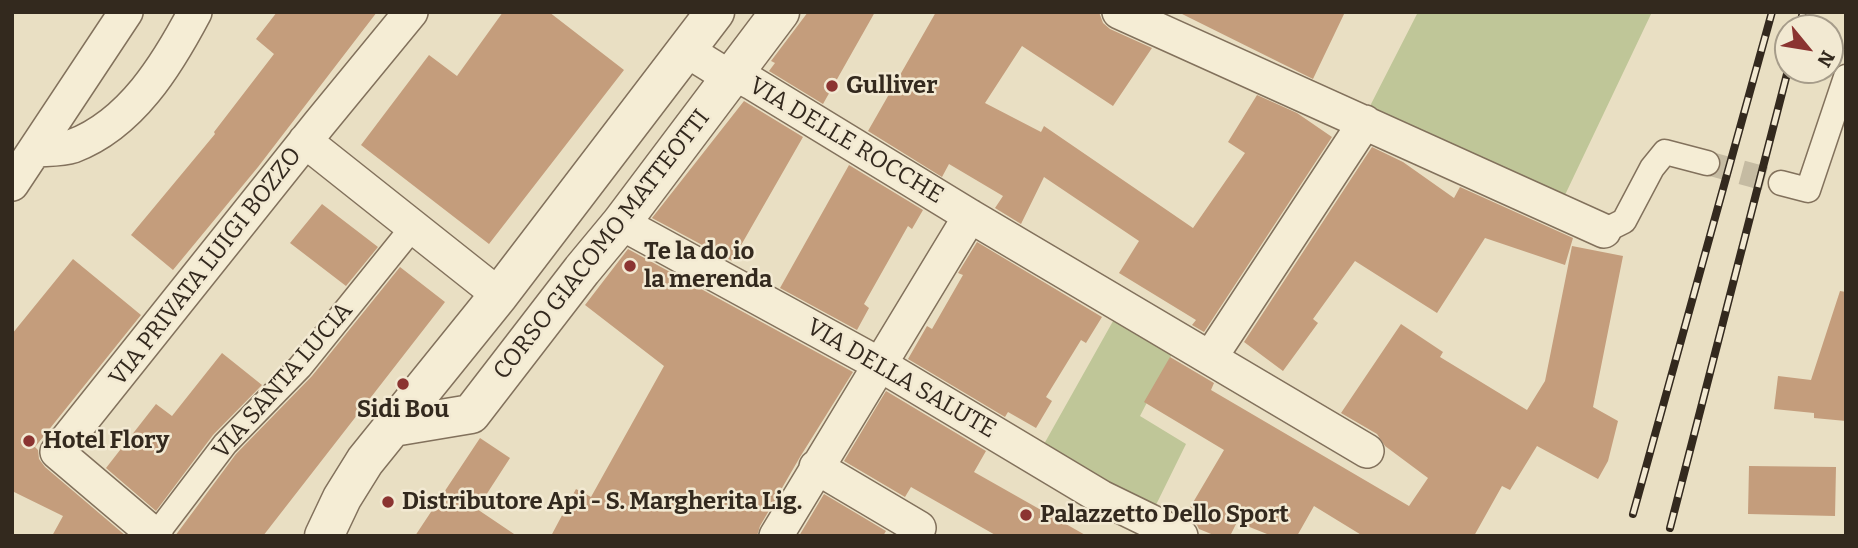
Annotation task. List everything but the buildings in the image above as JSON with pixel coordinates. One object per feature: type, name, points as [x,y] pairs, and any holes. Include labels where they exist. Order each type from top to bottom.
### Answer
[{"type":"street","points":[[12,184],[126,12]]},
{"type":"street","points":[[35,150],[70,147],[103,131],[139,99],[195,12]]},
{"type":"street","points":[[305,141],[411,12]]},
{"type":"street","name":"CORSO GIACOMO MATTEOTTI","points":[[324,536],[342,498],[365,461],[499,295],[715,12]]},
{"type":"street","name":"CORSO GIACOMO MATTEOTTI","points":[[393,427],[471,414],[621,223],[780,12]]},
{"type":"street","points":[[1119,12],[1604,231],[1624,221],[1652,168],[1665,152],[1707,163]]},
{"type":"street","name":"VIA DELLE ROCCHE","points":[[686,50],[731,78],[741,77],[752,83],[1367,452]]},
{"type":"street","points":[[1781,183],[1808,190],[1846,77]]},
{"type":"street","points":[[1210,358],[1365,122]]},
{"type":"street","name":"VIA PRIVATA LUIGI BOZZO","points":[[155,536],[57,452],[305,141],[499,295]]},
{"type":"street","points":[[776,536],[970,216]]},
{"type":"street","name":"VIA DELLA SALUTE","points":[[621,223],[879,364],[1101,497],[1181,536]]},
{"type":"street","name":"VIA SANTA LUCIA","points":[[155,536],[225,444],[300,367],[413,227]]},
{"type":"street","points":[[816,467],[919,528],[914,536]]},
{"type":"green space","points":[[1418,12],[1652,12],[1564,197],[1369,108]]},
{"type":"green space","points":[[1117,314],[1175,348],[1140,416],[1186,444],[1151,515],[1039,453]]},
{"type":"tunnel","points":[[1707,163],[1781,183]]},
{"type":"railway","points":[[1633,514],[1772,12]]},
{"type":"railway","points":[[1670,528],[1784,84]]},
{"type":"place","name":"Gulliver","points":[[832,86]]},
{"type":"place","name":"Te la do io la merenda","points":[[630,266]]},
{"type":"place","name":"Sidi Bou","points":[[403,384]]},
{"type":"place","name":"Hotel Flory","points":[[29,441]]},
{"type":"place","name":"Distributore Api - S. Margherita Lig.","points":[[388,502]]},
{"type":"place","name":"Palazzetto Dello Sport","points":[[1026,515]]}]
